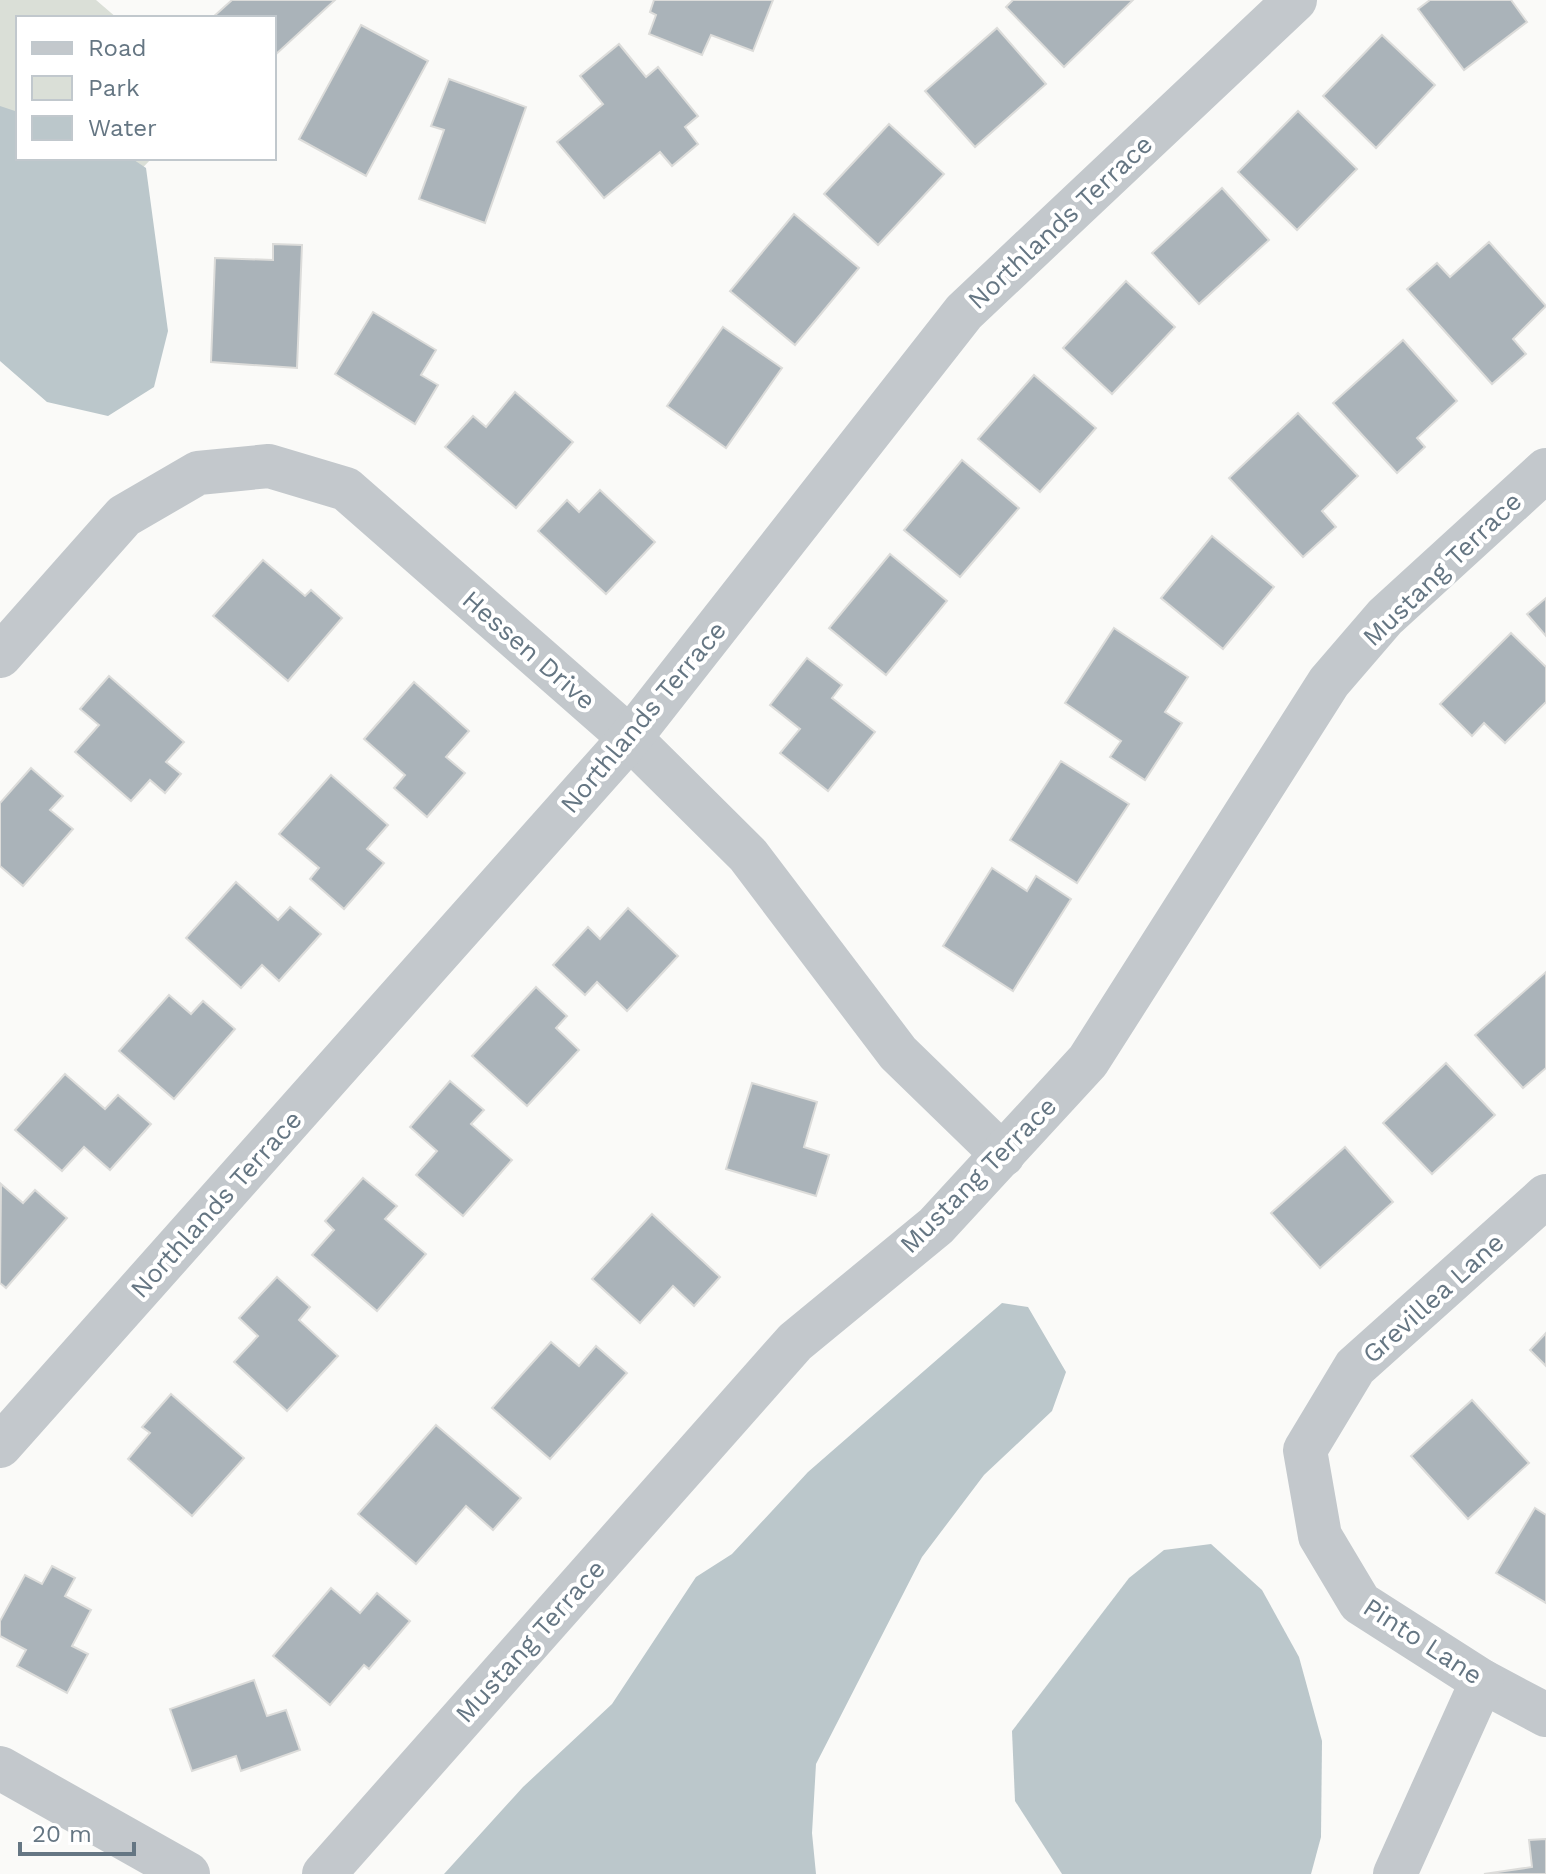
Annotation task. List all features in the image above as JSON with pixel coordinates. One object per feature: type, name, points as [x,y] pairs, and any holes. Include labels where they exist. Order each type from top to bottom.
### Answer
[{"type":"street","name":"Northlands Terrace","points":[[0,1446],[630,738],[964,312],[1295,0]]},
{"type":"street","name":"Hessen Drive","points":[[0,656],[124,516],[198,473],[269,466],[346,489],[630,738],[748,855],[898,1053],[1003,1155]]},
{"type":"street","name":"Mustang Terrace","points":[[324,1874],[795,1342],[936,1226],[1088,1061],[1329,682],[1385,617],[1546,470]]},
{"type":"street","name":"Grevillea Lane","points":[[1305,1450],[1355,1367],[1546,1196]]},
{"type":"street","name":"Pinto Lane","points":[[1305,1450],[1320,1536],[1360,1603],[1482,1681],[1546,1715]]},
{"type":"street","points":[[1395,1874],[1482,1681]]},
{"type":"street","points":[[0,1768],[188,1874]]},
{"type":"green space","points":[[0,0],[96,0],[115,16],[16,16],[16,160],[150,160],[0,316]]},
{"type":"water","points":[[0,106],[16,111],[16,160],[134,160],[146,168],[168,331],[154,387],[108,416],[47,402],[0,361]]},
{"type":"water","points":[[1002,1303],[1028,1307],[1066,1372],[1052,1411],[984,1475],[922,1557],[816,1764],[812,1833],[816,1874],[444,1874],[523,1787],[612,1704],[696,1577],[732,1554],[808,1472]]},
{"type":"water","points":[[1211,1544],[1262,1590],[1299,1657],[1322,1741],[1321,1837],[1311,1874],[1062,1874],[1015,1801],[1012,1731],[1129,1578],[1164,1550]]},
{"type":"building","points":[[232,0],[335,0],[276,54],[276,16],[214,16]]},
{"type":"building","points":[[654,0],[773,0],[753,51],[711,35],[702,55],[649,34],[656,15],[650,12]]},
{"type":"building","points":[[1013,0],[1133,0],[1064,67],[1006,7]]},
{"type":"building","points":[[1430,0],[1511,0],[1527,22],[1464,70],[1418,9]]},
{"type":"building","points":[[361,25],[428,61],[366,176],[299,139]]},
{"type":"building","points":[[997,28],[1046,84],[975,147],[925,91]]},
{"type":"building","points":[[1382,35],[1435,85],[1376,148],[1323,96]]},
{"type":"building","points":[[619,44],[646,77],[658,67],[698,116],[685,127],[698,144],[672,166],[660,152],[604,198],[557,142],[603,104],[580,76]]},
{"type":"building","points":[[449,79],[526,107],[485,223],[419,199],[444,130],[431,126]]},
{"type":"building","points":[[1298,111],[1357,169],[1297,230],[1238,172]]},
{"type":"building","points":[[889,124],[944,174],[878,245],[824,194]]},
{"type":"building","points":[[1222,188],[1269,240],[1199,304],[1152,253]]},
{"type":"building","points":[[794,214],[859,268],[795,345],[730,291]]},
{"type":"building","points":[[1489,242],[1546,306],[1513,339],[1526,354],[1492,384],[1407,289],[1437,263],[1450,277]]},
{"type":"building","points":[[273,244],[302,245],[297,368],[211,362],[215,258],[273,260]]},
{"type":"building","points":[[1126,281],[1175,327],[1112,394],[1063,348]]},
{"type":"building","points":[[373,312],[436,350],[421,375],[438,385],[415,424],[335,374]]},
{"type":"building","points":[[723,327],[782,368],[726,448],[667,406]]},
{"type":"building","points":[[1403,340],[1457,401],[1417,438],[1425,447],[1397,473],[1333,403]]},
{"type":"building","points":[[1034,375],[1096,428],[1040,492],[978,439]]},
{"type":"building","points":[[515,392],[573,442],[516,508],[445,447],[473,416],[486,427]]},
{"type":"building","points":[[1298,413],[1358,476],[1322,511],[1336,527],[1303,557],[1229,478]]},
{"type":"building","points":[[962,460],[1019,508],[960,577],[904,530]]},
{"type":"building","points":[[600,490],[655,542],[606,594],[538,531],[567,500],[579,512]]},
{"type":"building","points":[[1212,536],[1274,587],[1223,649],[1161,598]]},
{"type":"building","points":[[890,554],[947,601],[886,675],[829,628]]},
{"type":"building","points":[[263,560],[305,596],[311,590],[342,618],[288,681],[213,616]]},
{"type":"building","points":[[1546,598],[1546,636],[1527,614]]},
{"type":"building","points":[[1114,628],[1188,677],[1165,712],[1182,723],[1145,780],[1110,757],[1121,741],[1065,703]]},
{"type":"building","points":[[1511,633],[1546,667],[1546,702],[1505,743],[1484,723],[1472,736],[1440,704]]},
{"type":"building","points":[[807,658],[842,685],[832,698],[875,732],[828,791],[780,753],[800,729],[770,705]]},
{"type":"building","points":[[109,676],[184,742],[166,762],[181,774],[165,793],[150,780],[131,801],[75,752],[99,725],[80,709]]},
{"type":"building","points":[[414,682],[469,731],[446,757],[465,773],[427,817],[394,788],[405,775],[364,739]]},
{"type":"building","points":[[1061,761],[1129,804],[1077,883],[1010,840]]},
{"type":"building","points":[[31,768],[63,796],[50,810],[73,829],[23,886],[0,866],[0,803]]},
{"type":"building","points":[[331,775],[388,825],[367,849],[384,863],[344,909],[310,879],[319,868],[279,834]]},
{"type":"building","points":[[992,868],[1027,891],[1036,876],[1071,899],[1013,991],[943,946]]},
{"type":"building","points":[[236,882],[278,920],[290,907],[321,934],[279,981],[262,965],[241,988],[186,938]]},
{"type":"building","points":[[628,908],[678,956],[627,1011],[597,982],[585,995],[553,965],[588,927],[600,939]]},
{"type":"building","points":[[1546,972],[1546,1068],[1523,1088],[1475,1035]]},
{"type":"building","points":[[536,987],[567,1016],[556,1028],[579,1050],[527,1106],[472,1056]]},
{"type":"building","points":[[169,995],[191,1014],[203,1001],[235,1029],[174,1099],[119,1051]]},
{"type":"building","points":[[1446,1063],[1495,1115],[1432,1174],[1383,1123]]},
{"type":"building","points":[[65,1074],[105,1109],[118,1095],[151,1124],[110,1170],[84,1147],[62,1171],[15,1130]]},
{"type":"building","points":[[450,1081],[484,1110],[471,1124],[512,1160],[463,1216],[416,1175],[437,1151],[410,1127]]},
{"type":"building","points":[[752,1083],[817,1102],[804,1147],[829,1155],[816,1196],[726,1169]]},
{"type":"building","points":[[1345,1147],[1393,1202],[1320,1268],[1271,1213]]},
{"type":"building","points":[[363,1178],[397,1206],[385,1219],[426,1254],[377,1311],[312,1255],[334,1230],[325,1221]]},
{"type":"building","points":[[1,1184],[23,1203],[35,1190],[67,1218],[6,1288],[0,1283]]},
{"type":"building","points":[[652,1214],[720,1277],[694,1306],[673,1286],[640,1323],[592,1279]]},
{"type":"building","points":[[277,1277],[310,1307],[299,1320],[338,1356],[287,1411],[234,1362],[258,1336],[239,1318]]},
{"type":"building","points":[[1546,1333],[1546,1366],[1530,1350]]},
{"type":"building","points":[[551,1342],[579,1366],[596,1346],[627,1373],[550,1459],[492,1408]]},
{"type":"building","points":[[171,1394],[244,1458],[192,1516],[128,1459],[150,1433],[142,1427]]},
{"type":"building","points":[[1472,1400],[1529,1463],[1468,1519],[1411,1456]]},
{"type":"building","points":[[436,1425],[521,1498],[493,1530],[466,1506],[416,1564],[358,1514]]},
{"type":"building","points":[[1535,1508],[1546,1515],[1546,1603],[1496,1573]]},
{"type":"building","points":[[52,1566],[75,1578],[65,1596],[91,1610],[72,1646],[88,1654],[67,1693],[17,1666],[26,1650],[0,1636],[0,1621],[25,1575],[42,1584]]},
{"type":"building","points":[[331,1588],[360,1613],[377,1593],[410,1621],[369,1669],[364,1665],[330,1705],[273,1656]]},
{"type":"building","points":[[254,1680],[267,1716],[286,1710],[300,1750],[241,1771],[236,1756],[192,1771],[170,1709]]},
{"type":"building","points":[[1546,1839],[1546,1874],[1484,1874],[1532,1867],[1529,1840]]}]
